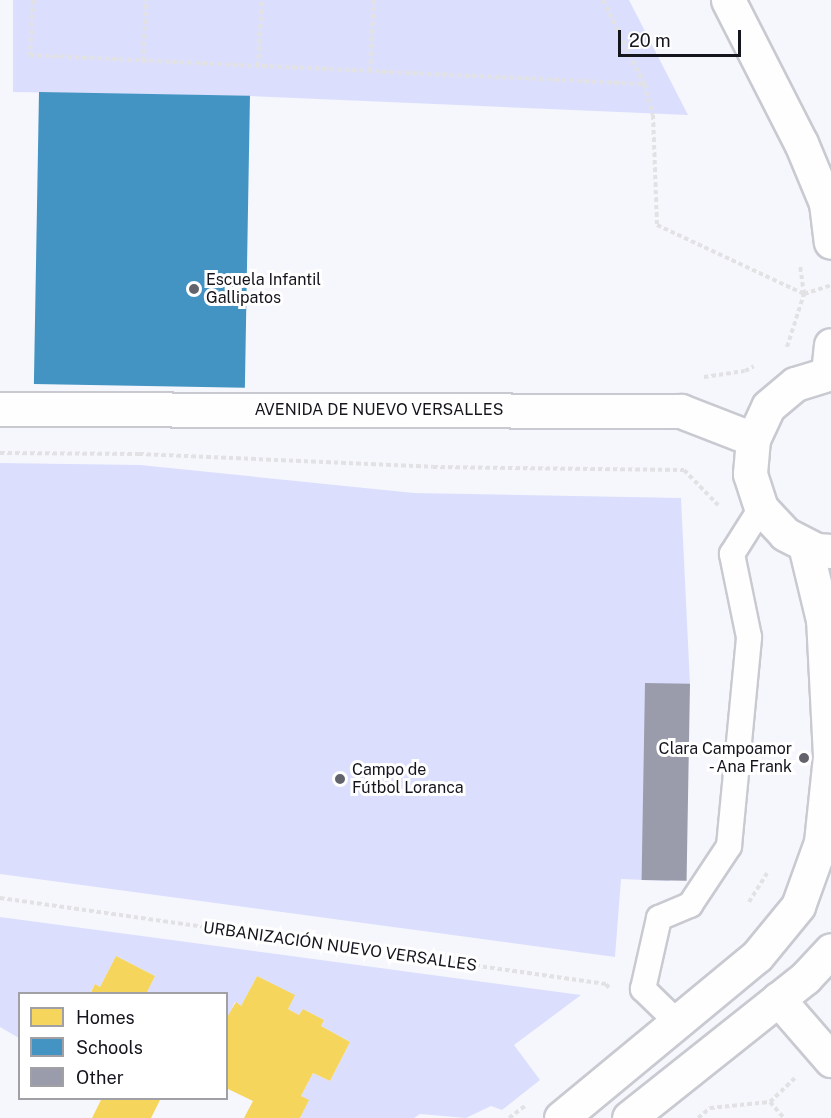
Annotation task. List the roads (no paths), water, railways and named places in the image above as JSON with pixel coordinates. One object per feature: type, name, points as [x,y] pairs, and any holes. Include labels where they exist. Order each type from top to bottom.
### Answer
[{"type":"main road","points":[[728,0],[801,143],[826,204],[831,242]]},
{"type":"main road","points":[[561,1118],[757,956],[798,906],[821,842],[830,756],[818,548],[785,534],[761,508],[750,474],[753,439],[768,407],[795,384],[830,364]]},
{"type":"main road","name":"AVENIDA DE NUEVO VERSALLES","points":[[0,409],[681,411],[753,439]]},
{"type":"main road","points":[[629,1118],[778,999],[831,950]]},
{"type":"main road","points":[[778,999],[831,1060]]},
{"type":"lane","points":[[678,1023],[643,989],[659,918],[690,904],[729,846],[749,636],[732,554],[761,508]]},
{"type":"place","name":"Escuela Infantil Gallipatos","points":[[194,289]]},
{"type":"place","name":"Clara Campoamor - Ana Frank","points":[[804,758]]},
{"type":"place","name":"Campo de Fútbol Loranca","points":[[340,779]]}]
